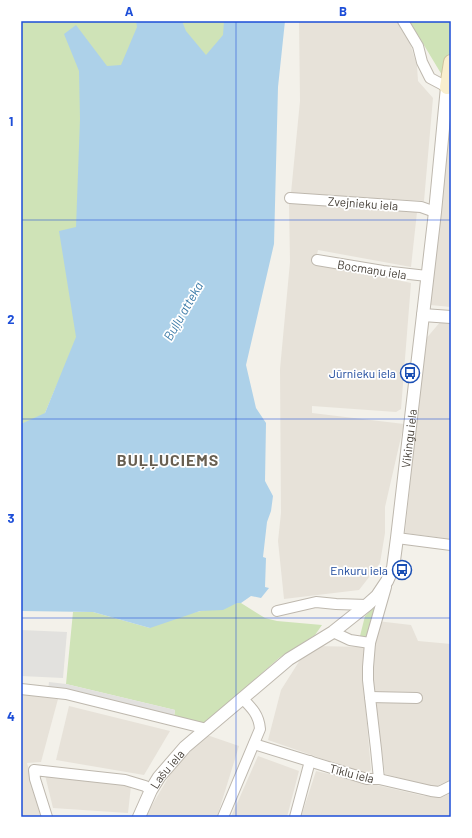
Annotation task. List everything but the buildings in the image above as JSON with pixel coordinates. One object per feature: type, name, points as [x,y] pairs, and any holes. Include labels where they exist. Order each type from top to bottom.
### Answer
[{"type":"main road","name":"Vikingu iela","points":[[447,87],[451,62]]},
{"type":"street","points":[[403,21],[418,46],[422,62],[430,78],[447,87]]},
{"type":"street","name":"Vikingu iela","points":[[207,729],[289,660],[333,632],[367,605],[377,596],[388,581],[393,568],[428,276],[447,87]]},
{"type":"street","name":"Zvejnieku iela","points":[[290,198],[421,207],[435,212]]},
{"type":"street","name":"Bocmaņu iela","points":[[317,260],[383,271],[428,276]]},
{"type":"street","points":[[423,315],[451,317]]},
{"type":"street","points":[[397,538],[451,545]]},
{"type":"street","points":[[378,779],[368,667],[370,643],[388,581]]},
{"type":"street","points":[[277,611],[316,602],[367,605]]},
{"type":"street","points":[[333,632],[350,640],[370,643]]},
{"type":"street","points":[[21,689],[66,694],[207,729]]},
{"type":"street","points":[[370,697],[417,698]]},
{"type":"street","points":[[223,817],[260,729],[259,720],[253,710],[242,698]]},
{"type":"street","name":"Lašu iela","points":[[139,817],[151,790],[159,777],[185,747],[207,729]]},
{"type":"street","name":"Tīklu iela","points":[[254,744],[367,779],[378,779],[439,792],[451,786]]},
{"type":"street","points":[[295,817],[310,761]]},
{"type":"street","points":[[47,817],[35,779],[34,770],[125,780],[145,786],[151,790]]},
{"type":"shaded area","points":[[299,21],[398,21],[409,40],[417,66],[418,81],[433,98],[424,201],[291,193],[300,101]]},
{"type":"shaded area","points":[[451,117],[451,307],[430,305]]},
{"type":"shaded area","points":[[289,203],[417,212],[411,267],[318,250],[315,263],[411,283],[401,409],[396,412],[312,406],[312,413],[404,424],[385,507],[385,533],[380,563],[359,590],[284,599],[278,541],[281,513],[280,369],[290,262]]},
{"type":"shaded area","points":[[441,321],[451,323],[451,539],[405,533],[425,340]]},
{"type":"shaded area","points":[[377,621],[411,625],[418,641],[451,644],[451,780],[435,787],[385,774],[371,673]]},
{"type":"shaded area","points":[[21,630],[67,632],[63,678],[21,676]]},
{"type":"shaded area","points":[[316,646],[364,647],[365,700],[371,770],[366,774],[268,740],[281,690],[300,660]]},
{"type":"shaded area","points":[[49,682],[66,684],[175,710],[174,717],[48,690]]},
{"type":"shaded area","points":[[21,694],[58,699],[41,762],[27,763],[42,817],[21,817]]},
{"type":"shaded area","points":[[69,706],[170,731],[144,775],[56,760]]},
{"type":"shaded area","points":[[207,735],[239,746],[217,817],[145,817],[174,768]]},
{"type":"shaded area","points":[[258,756],[299,771],[287,817],[231,817]]},
{"type":"shaded area","points":[[316,771],[424,796],[442,797],[451,793],[451,817],[301,817]]},
{"type":"shaded area","points":[[45,775],[131,786],[128,813],[53,808]]},
{"type":"green space","points":[[21,21],[227,21],[223,81],[79,338],[45,413],[21,461]]},
{"type":"green space","points":[[409,21],[451,21],[451,90],[410,22]]},
{"type":"green space","points":[[241,603],[265,618],[277,621],[322,625],[315,635],[279,658],[205,723],[174,717],[175,710],[66,684],[73,612],[93,612],[150,628],[151,622]]},
{"type":"green space","points":[[376,605],[368,637],[362,639],[360,636],[365,616]]},
{"type":"water","name":"Buļļu atteka","points":[[136,21],[182,21],[186,31],[206,55],[223,35],[224,21],[285,21],[278,87],[274,244],[246,365],[256,408],[266,423],[265,481],[273,496],[271,511],[267,522],[263,557],[266,558],[265,587],[269,588],[261,598],[251,596],[241,603],[237,603],[223,610],[200,611],[150,628],[93,612],[21,611],[21,424],[45,413],[76,337],[59,231],[76,227],[80,119],[79,71],[64,34],[76,25],[107,66],[121,65],[137,27]]},
{"type":"place","name":"Jūrnieku iela","points":[[410,373]]},
{"type":"place","name":"Enkuru iela","points":[[402,570]]},
{"type":"district","name":"BUĻĻUCIEMS","points":[[168,459]]}]
